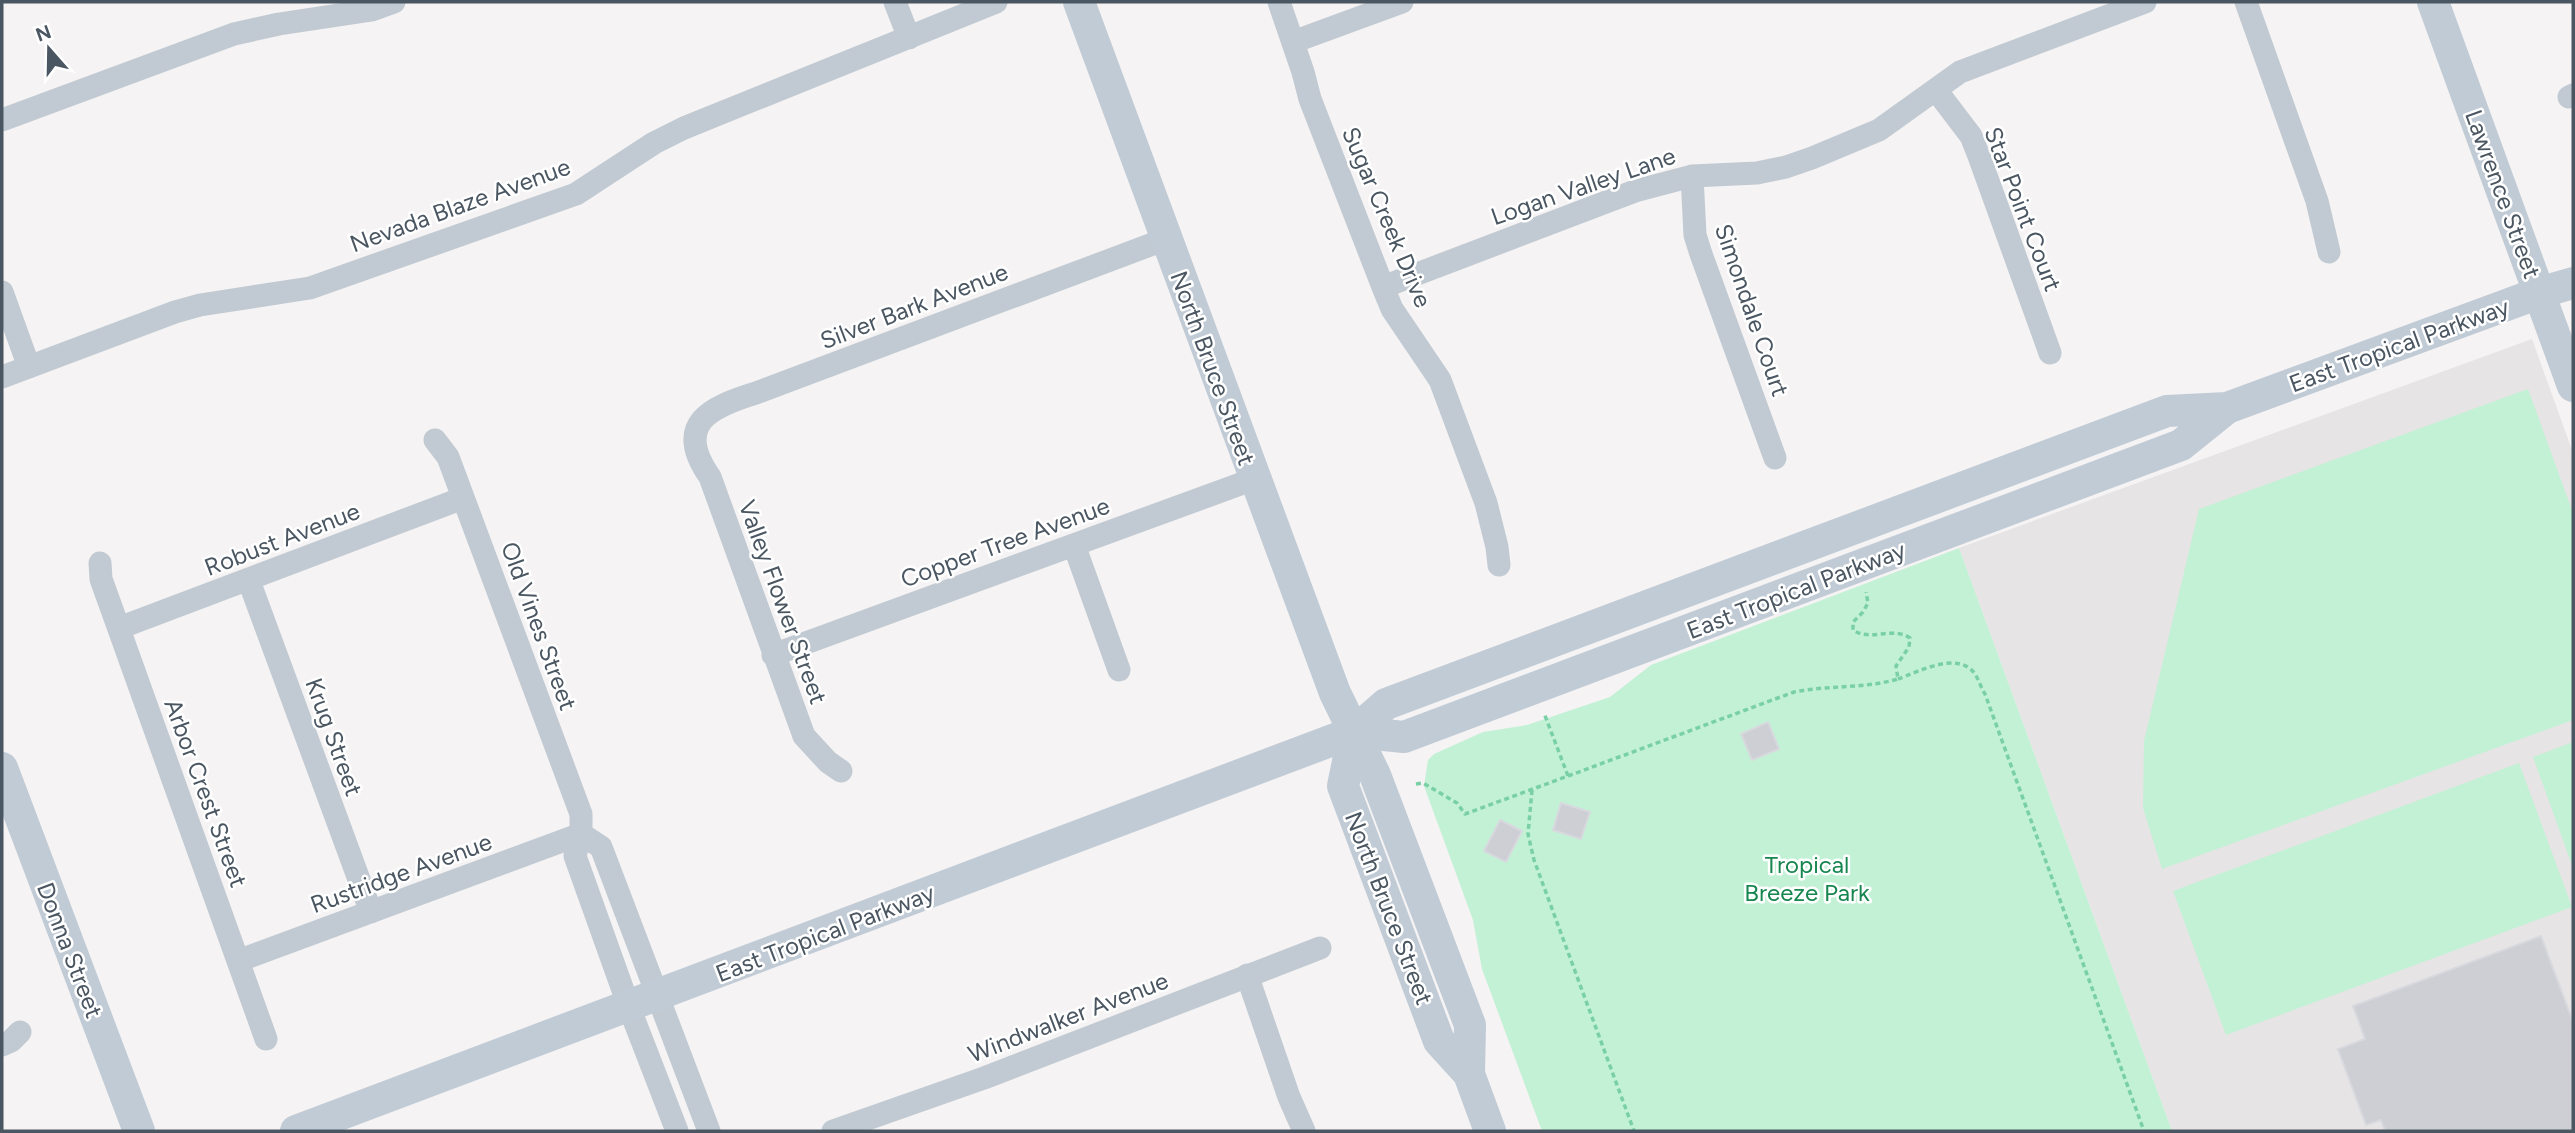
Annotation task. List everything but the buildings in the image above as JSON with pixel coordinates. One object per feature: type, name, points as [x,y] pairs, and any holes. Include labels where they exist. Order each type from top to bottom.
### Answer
[{"type":"main road","name":"North Bruce Street","points":[[1079,2],[1254,478],[1335,693],[1354,732],[1343,786],[1439,1041],[1469,1074],[1490,1131]]},
{"type":"main road","name":"Lawrence Street","points":[[2432,2],[2573,386]]},
{"type":"main road","name":"East Tropical Parkway","points":[[296,1131],[1354,732],[1386,704],[2167,411],[2227,408],[2539,293],[2573,283]]},
{"type":"main road","name":"East Tropical Parkway","points":[[1354,732],[1404,737],[2181,445],[2227,408]]},
{"type":"main road","name":"Donna Street","points":[[2,768],[139,1131]]},
{"type":"street","points":[[2,120],[234,34],[261,27],[372,10],[394,2]]},
{"type":"street","points":[[895,2],[909,38]]},
{"type":"street","name":"Nevada Blaze Avenue","points":[[2,377],[200,304],[310,288],[576,194],[654,143],[684,128],[996,2]]},
{"type":"street","name":"Sugar Creek Drive","points":[[1279,2],[1310,99],[1392,309],[1440,380],[1486,503],[1499,565]]},
{"type":"street","points":[[1293,42],[1402,2]]},
{"type":"street","name":"Logan Valley Lane","points":[[1383,287],[1635,191],[1692,176],[1758,173],[1786,167],[1879,131],[1960,72],[1977,64],[2145,2]]},
{"type":"street","points":[[2246,2],[2317,201],[2329,252]]},
{"type":"street","name":"Star Point Court","points":[[1936,90],[1971,136],[2050,353]]},
{"type":"street","name":"Simondale Court","points":[[1692,176],[1695,235],[1700,254],[1775,458]]},
{"type":"street","name":"Silver Bark Avenue","points":[[695,438],[701,420],[711,410],[727,402],[1166,239]]},
{"type":"street","points":[[2,292],[29,367]]},
{"type":"street","name":"Valley Flower Street","points":[[695,438],[699,462],[710,477],[804,736],[828,762],[841,771]]},
{"type":"street","name":"Old Vines Street","points":[[435,440],[448,457],[581,814],[581,834]]},
{"type":"street","name":"Copper Tree Avenue","points":[[773,655],[1254,478]]},
{"type":"street","name":"Robust Avenue","points":[[119,628],[463,498]]},
{"type":"street","points":[[1074,545],[1119,670]]},
{"type":"street","name":"Arbor Crest Street","points":[[100,564],[101,579],[266,1039]]},
{"type":"street","name":"Krug Street","points":[[249,581],[371,912]]},
{"type":"street","points":[[581,834],[601,847],[677,1131]]},
{"type":"street","name":"Rustridge Avenue","points":[[238,961],[581,834]]},
{"type":"street","name":"Windwalker Avenue","points":[[833,1131],[984,1078],[1320,948]]},
{"type":"street","points":[[1247,975],[1289,1097],[1304,1131]]},
{"type":"street","points":[[643,1002],[709,1131]]},
{"type":"path","points":[[1866,592],[1868,603],[1853,622],[1853,630],[1861,635],[1903,633],[1910,638],[1909,647],[1896,666],[1898,679]]},
{"type":"path","points":[[1416,784],[1423,783],[1457,803],[1465,814],[1794,692],[1820,687],[1844,689],[1867,686],[1898,679],[1940,664],[1956,663],[1973,671],[1985,694],[2144,1131]]},
{"type":"path","points":[[1535,688],[1568,776]]},
{"type":"path","points":[[1532,790],[1528,834],[1534,860],[1634,1131]]},
{"type":"shaded area","points":[[2532,339],[2573,453],[2573,1131],[2172,1131],[1959,548]]},
{"type":"green space","points":[[2528,389],[2573,513],[2573,720],[2162,869],[2143,808],[2144,741],[2199,509]]},
{"type":"green space","name":"Tropical Breeze Park","points":[[1959,548],[2172,1131],[1542,1131],[1482,969],[1473,920],[1424,786],[1428,760],[1434,754],[1483,732],[1527,725],[1610,697],[1651,665]]},
{"type":"green space","points":[[2573,742],[2573,868],[2533,757]]},
{"type":"green space","points":[[2519,763],[2572,907],[2226,1035],[2173,891]]}]
